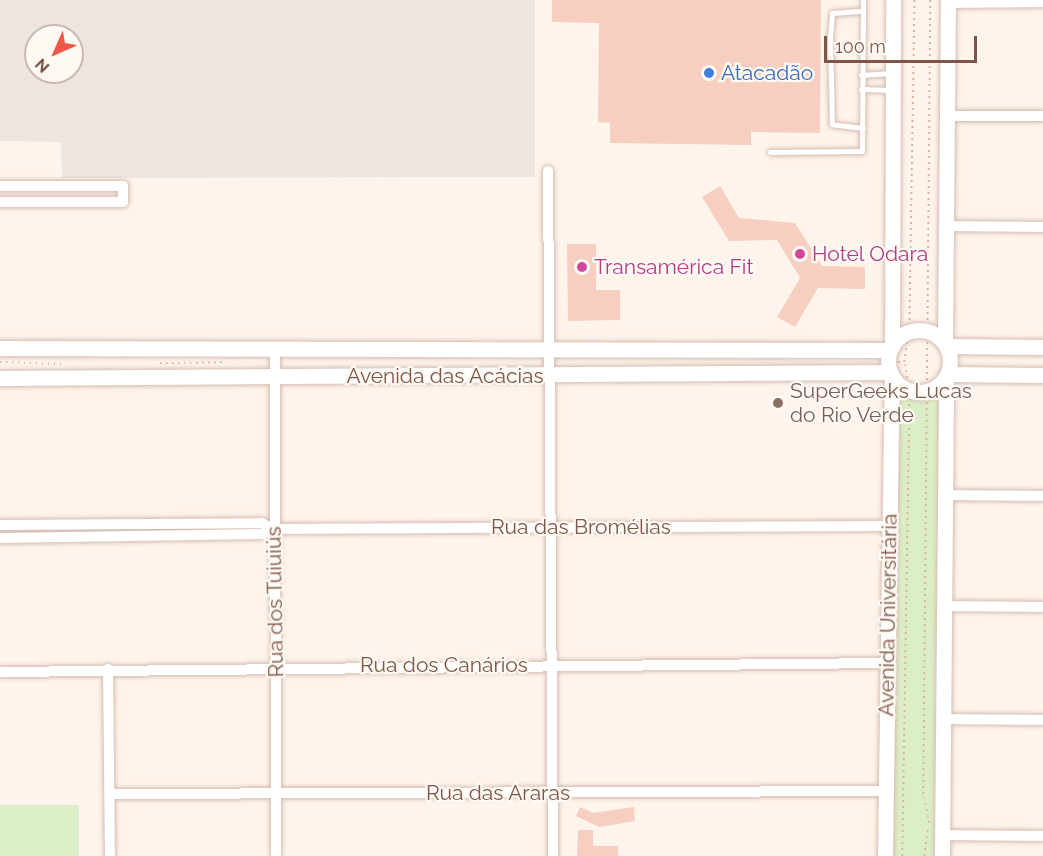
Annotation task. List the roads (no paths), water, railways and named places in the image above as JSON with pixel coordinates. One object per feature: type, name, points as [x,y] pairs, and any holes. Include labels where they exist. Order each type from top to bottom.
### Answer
[{"type":"street","points":[[891,348],[893,0]]},
{"type":"street","points":[[942,856],[948,1],[1043,2]]},
{"type":"street","points":[[947,116],[1043,116]]},
{"type":"street","points":[[548,171],[552,376],[550,792],[553,856]]},
{"type":"street","points":[[0,186],[123,186],[123,202],[0,202]]},
{"type":"street","points":[[946,226],[1043,227]]},
{"type":"street","points":[[891,348],[909,332],[927,331],[946,345],[1043,347]]},
{"type":"street","name":"Avenida das Acácias","points":[[0,348],[550,346],[891,348]]},
{"type":"street","name":"Rua dos Tuiuiús","points":[[275,347],[273,529],[277,666],[276,856]]},
{"type":"street","name":"Avenida Universitária","points":[[885,856],[891,348]]},
{"type":"street","points":[[891,374],[909,390],[927,391],[947,376],[1043,375]]},
{"type":"street","name":"Avenida das Acácias","points":[[0,378],[891,374]]},
{"type":"street","points":[[945,495],[1043,496]]},
{"type":"street","name":"Rua das Bromélias","points":[[0,525],[262,523],[273,529]]},
{"type":"street","name":"Rua das Bromélias","points":[[0,538],[262,534],[273,529],[890,526]]},
{"type":"street","points":[[944,606],[1043,607]]},
{"type":"street","name":"Rua dos Canários","points":[[0,672],[277,666],[888,663]]},
{"type":"street","points":[[108,669],[110,856]]},
{"type":"street","points":[[943,719],[1043,720]]},
{"type":"street","name":"Rua das Araras","points":[[111,794],[886,791]]},
{"type":"street","points":[[942,835],[1043,836]]},
{"type":"lane","points":[[770,152],[861,152],[863,0]]},
{"type":"lane","points":[[863,11],[832,13],[830,38],[832,124],[863,128]]},
{"type":"lane","points":[[861,75],[893,73]]},
{"type":"lane","points":[[861,89],[893,90]]},
{"type":"place","name":"Atacadão","points":[[709,73]]},
{"type":"place","name":"Hotel Odara","points":[[800,254]]},
{"type":"place","name":"Transamérica Fit","points":[[582,267]]},
{"type":"place","name":"SuperGeeks Lucas do Rio Verde","points":[[778,403]]}]
